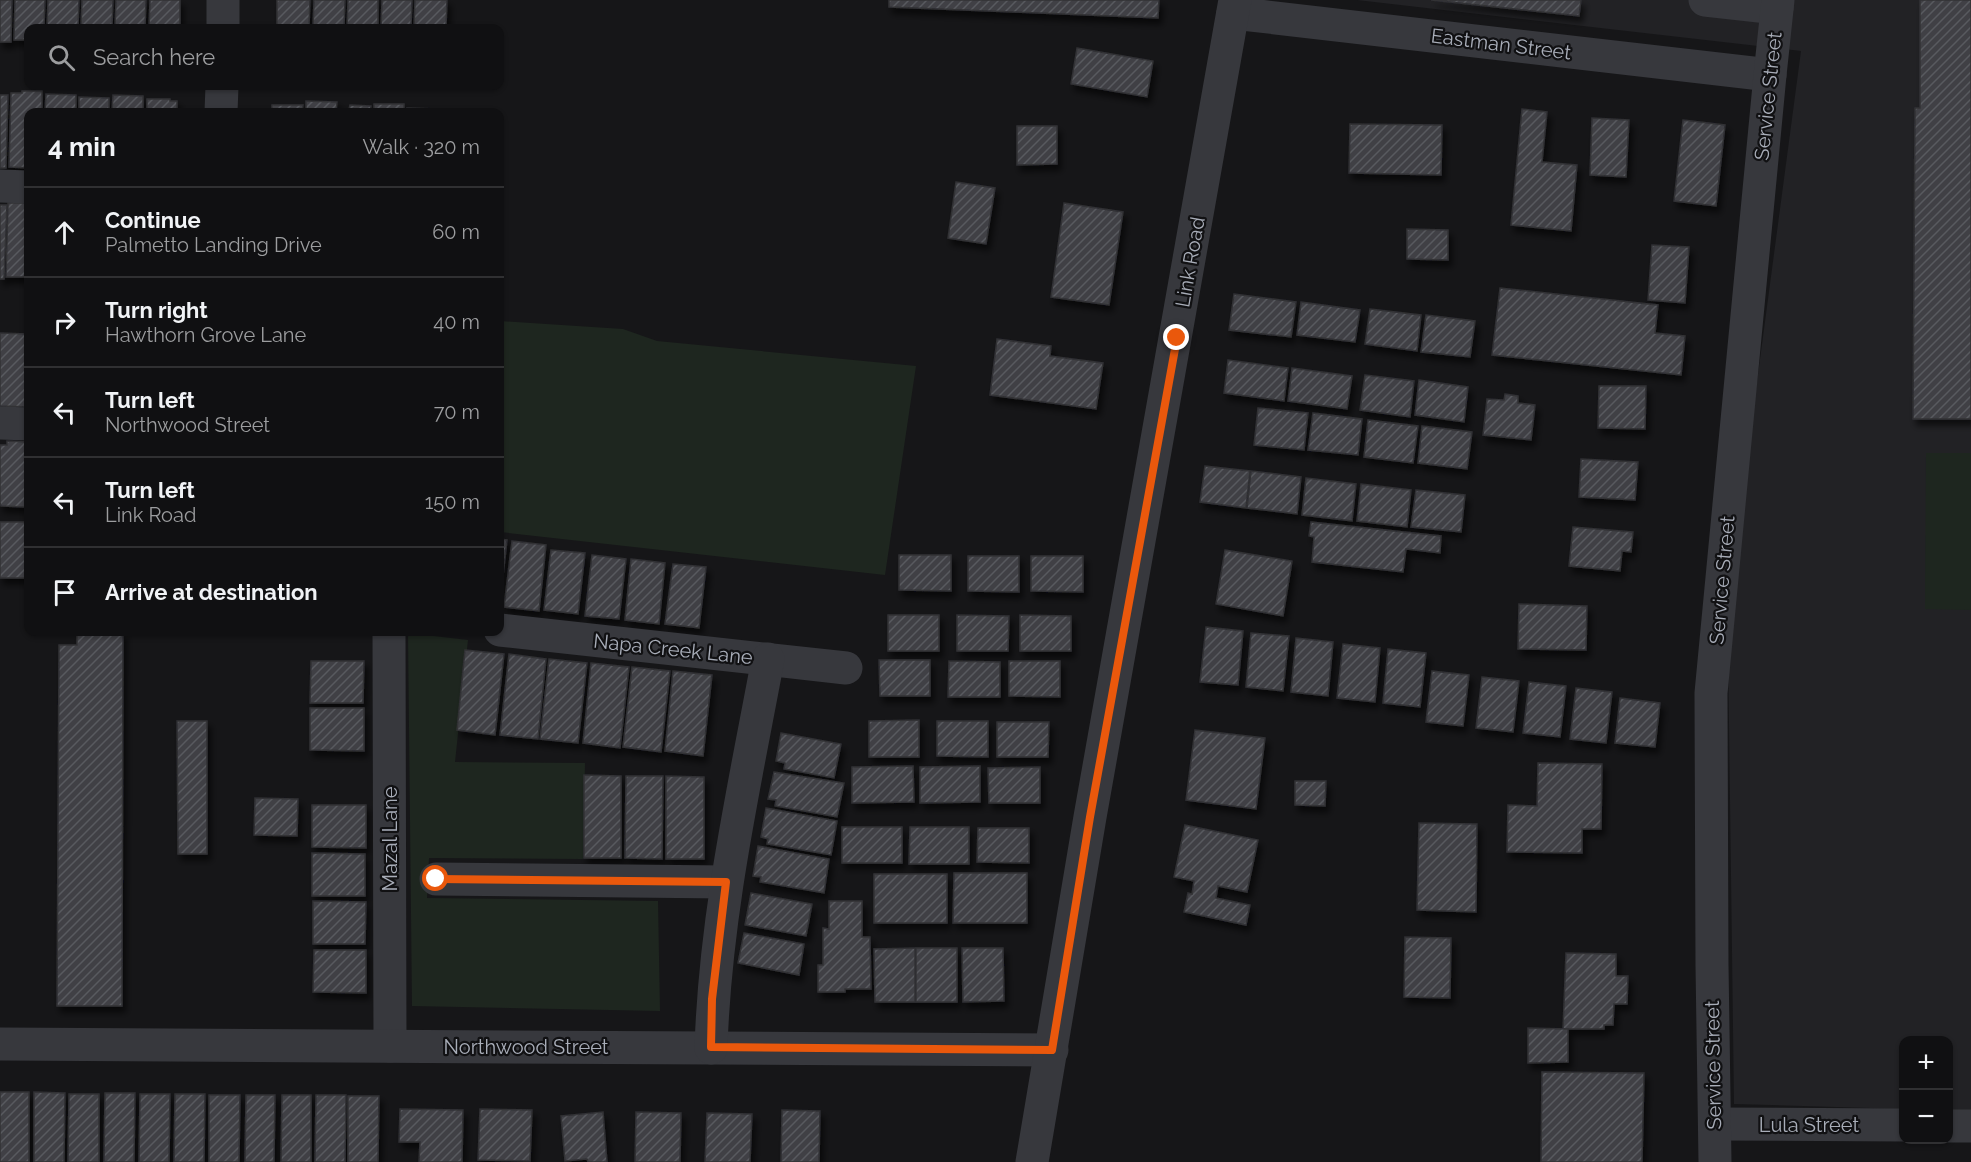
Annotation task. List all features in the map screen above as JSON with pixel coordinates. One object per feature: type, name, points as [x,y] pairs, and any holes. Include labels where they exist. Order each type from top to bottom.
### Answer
[{"type":"street","points":[[223,0],[223,24]]},
{"type":"street","points":[[1706,0],[1778,4]]},
{"type":"street","name":"Service Street","points":[[1715,1162],[1711,693],[1778,4]]},
{"type":"street","name":"Eastman Street","points":[[1234,6],[1770,75]]},
{"type":"street","name":"Link Road","points":[[1032,1162],[1090,817],[1234,6]]},
{"type":"street","points":[[221,108],[222,90]]},
{"type":"street","points":[[0,186],[24,187]]},
{"type":"street","points":[[0,423],[24,424]]},
{"type":"street","name":"Napa Creek Lane","points":[[504,630],[846,668]]},
{"type":"street","name":"Mazal Lane","points":[[389,636],[390,1046]]},
{"type":"street","points":[[711,1047],[712,999],[726,882],[768,659]]},
{"type":"street","points":[[436,879],[726,882]]},
{"type":"street","name":"Northwood Street","points":[[0,1044],[1052,1050]]},
{"type":"street","name":"Lula Street","points":[[1714,1124],[1899,1125]]},
{"type":"street","points":[[1953,1126],[1971,1126]]},
{"type":"shaded area","points":[[1357,0],[1971,0],[1971,1111],[1953,1111],[1953,1036],[1899,1036],[1899,1109],[1734,1104],[1728,647],[1745,472],[1801,51]]},
{"type":"shaded area","points":[[504,321],[623,329],[657,341],[916,366],[885,575],[504,532]]},
{"type":"shaded area","points":[[1926,453],[1971,453],[1971,610],[1925,609]]},
{"type":"shaded area","points":[[408,636],[434,636],[468,640],[455,762],[585,763],[583,859],[429,858],[427,898],[658,901],[660,1011],[412,1006]]},
{"type":"building","points":[[0,0],[12,0],[11,42],[0,42]]},
{"type":"building","points":[[15,0],[45,0],[44,24],[24,24],[24,40],[14,40]]},
{"type":"building","points":[[48,0],[79,0],[78,24],[47,24]]},
{"type":"building","points":[[82,0],[113,0],[112,24],[81,24]]},
{"type":"building","points":[[116,0],[146,0],[145,24],[115,24]]},
{"type":"building","points":[[150,0],[180,0],[180,24],[149,24]]},
{"type":"building","points":[[277,0],[310,0],[309,24],[277,24]]},
{"type":"building","points":[[314,0],[345,0],[344,24],[313,24]]},
{"type":"building","points":[[348,0],[378,0],[378,24],[347,24]]},
{"type":"building","points":[[382,0],[412,0],[411,24],[381,24]]},
{"type":"building","points":[[415,0],[447,0],[446,24],[414,24]]},
{"type":"building","points":[[889,0],[1159,0],[1158,18],[889,7]]},
{"type":"building","points":[[1431,0],[1581,0],[1579,16]]},
{"type":"building","points":[[1920,0],[1971,0],[1971,419],[1913,419],[1915,108],[1920,108]]},
{"type":"building","points":[[1077,48],[1153,61],[1147,97],[1071,84]]},
{"type":"building","points":[[22,91],[42,91],[42,108],[24,108],[24,168],[9,167],[11,93],[22,93]]},
{"type":"building","points":[[46,94],[76,95],[76,108],[45,108]]},
{"type":"building","points":[[0,95],[8,95],[6,168],[0,168]]},
{"type":"building","points":[[113,95],[143,96],[143,108],[112,108]]},
{"type":"building","points":[[79,97],[109,98],[109,108],[79,108]]},
{"type":"building","points":[[147,99],[177,101],[177,108],[147,108]]},
{"type":"building","points":[[306,101],[337,102],[336,108],[306,108]]},
{"type":"building","points":[[374,104],[404,104],[404,108],[374,108]]},
{"type":"building","points":[[272,105],[303,105],[303,108],[272,108]]},
{"type":"building","points":[[350,105],[371,106],[371,108],[349,108]]},
{"type":"building","points":[[1522,109],[1547,112],[1542,162],[1577,165],[1571,231],[1511,225]]},
{"type":"building","points":[[1592,118],[1629,120],[1626,177],[1590,175]]},
{"type":"building","points":[[1683,120],[1725,125],[1716,206],[1674,201]]},
{"type":"building","points":[[1350,124],[1442,125],[1441,175],[1349,173]]},
{"type":"building","points":[[1017,126],[1057,126],[1057,164],[1017,165]]},
{"type":"building","points":[[956,182],[995,188],[986,244],[948,238]]},
{"type":"building","points":[[8,203],[24,203],[24,277],[6,277]]},
{"type":"building","points":[[1064,203],[1123,212],[1109,305],[1051,297]]},
{"type":"building","points":[[0,205],[7,205],[4,279],[0,279]]},
{"type":"building","points":[[1407,229],[1448,230],[1448,260],[1407,259]]},
{"type":"building","points":[[1652,245],[1689,247],[1685,303],[1648,300]]},
{"type":"building","points":[[1500,288],[1658,305],[1655,333],[1685,336],[1681,375],[1492,355]]},
{"type":"building","points":[[1234,294],[1296,302],[1291,337],[1229,330]]},
{"type":"building","points":[[1301,302],[1360,310],[1355,342],[1297,335]]},
{"type":"building","points":[[1370,309],[1421,315],[1417,351],[1365,344]]},
{"type":"building","points":[[1426,315],[1475,321],[1470,357],[1421,352]]},
{"type":"building","points":[[0,333],[24,334],[24,407],[0,406]]},
{"type":"building","points":[[997,339],[1051,346],[1050,356],[1103,363],[1096,409],[990,395]]},
{"type":"building","points":[[1228,360],[1288,368],[1284,401],[1224,393]]},
{"type":"building","points":[[1292,368],[1352,376],[1347,409],[1288,401]]},
{"type":"building","points":[[1365,375],[1414,381],[1410,417],[1360,410]]},
{"type":"building","points":[[1419,380],[1468,387],[1464,422],[1415,415]]},
{"type":"building","points":[[1599,386],[1646,386],[1645,429],[1598,428]]},
{"type":"building","points":[[1505,394],[1518,396],[1518,403],[1535,405],[1531,440],[1483,435],[1487,399],[1504,400]]},
{"type":"building","points":[[1258,408],[1308,413],[1304,450],[1254,445]]},
{"type":"building","points":[[1313,413],[1362,419],[1358,455],[1308,450]]},
{"type":"building","points":[[1368,420],[1418,426],[1413,463],[1364,457]]},
{"type":"building","points":[[1422,426],[1472,432],[1467,469],[1418,463]]},
{"type":"building","points":[[7,441],[24,442],[24,507],[1,506],[0,503],[0,445],[7,445]]},
{"type":"building","points":[[1581,459],[1638,462],[1635,500],[1579,497]]},
{"type":"building","points":[[1205,466],[1250,471],[1246,508],[1200,502]]},
{"type":"building","points":[[1251,471],[1301,477],[1297,514],[1247,508]]},
{"type":"building","points":[[1306,478],[1356,484],[1352,521],[1302,515]]},
{"type":"building","points":[[1361,484],[1411,490],[1407,527],[1357,521]]},
{"type":"building","points":[[1416,490],[1465,495],[1461,532],[1411,527]]},
{"type":"building","points":[[0,522],[24,522],[24,578],[0,578]]},
{"type":"building","points":[[1311,522],[1441,536],[1440,553],[1406,549],[1403,572],[1312,562],[1314,537],[1309,536]]},
{"type":"building","points":[[1573,527],[1633,532],[1631,552],[1622,551],[1620,571],[1569,566]]},
{"type":"building","points":[[504,540],[507,540],[504,567]]},
{"type":"building","points":[[512,541],[546,545],[539,611],[504,607]]},
{"type":"building","points":[[551,550],[585,553],[578,614],[544,610]]},
{"type":"building","points":[[1225,550],[1292,561],[1283,616],[1216,604]]},
{"type":"building","points":[[592,555],[626,559],[619,619],[585,616]]},
{"type":"building","points":[[899,555],[951,555],[951,591],[899,590]]},
{"type":"building","points":[[968,556],[1019,556],[1019,592],[968,591]]},
{"type":"building","points":[[1031,556],[1083,556],[1083,592],[1031,591]]},
{"type":"building","points":[[631,559],[665,563],[659,624],[625,620]]},
{"type":"building","points":[[673,564],[706,567],[699,628],[665,624]]},
{"type":"building","points":[[1519,604],[1587,606],[1586,650],[1518,649]]},
{"type":"building","points":[[888,615],[939,615],[939,651],[888,651]]},
{"type":"building","points":[[957,615],[1009,616],[1008,651],[957,651]]},
{"type":"building","points":[[1020,615],[1071,616],[1071,651],[1020,651]]},
{"type":"building","points":[[1206,627],[1243,631],[1238,685],[1200,682]]},
{"type":"building","points":[[1251,633],[1289,636],[1283,691],[1246,687]]},
{"type":"building","points":[[77,636],[123,636],[122,1006],[57,1006],[59,645],[77,645]]},
{"type":"building","points":[[1296,638],[1333,642],[1328,696],[1291,692]]},
{"type":"building","points":[[1343,644],[1380,648],[1375,702],[1337,698]]},
{"type":"building","points":[[1388,649],[1426,653],[1420,707],[1383,703]]},
{"type":"building","points":[[465,650],[504,654],[495,735],[457,730]]},
{"type":"building","points":[[509,654],[546,659],[538,739],[500,735]]},
{"type":"building","points":[[549,659],[587,663],[578,743],[540,739]]},
{"type":"building","points":[[879,660],[930,660],[930,696],[880,696]]},
{"type":"building","points":[[311,661],[364,661],[363,703],[310,703]]},
{"type":"building","points":[[949,661],[1000,662],[1000,697],[948,697]]},
{"type":"building","points":[[1009,661],[1060,661],[1060,697],[1009,696]]},
{"type":"building","points":[[591,663],[629,667],[620,748],[583,743]]},
{"type":"building","points":[[632,667],[670,671],[661,752],[623,747]]},
{"type":"building","points":[[673,671],[712,675],[703,756],[665,751]]},
{"type":"building","points":[[1432,671],[1469,675],[1463,726],[1426,722]]},
{"type":"building","points":[[1482,677],[1519,681],[1513,732],[1476,728]]},
{"type":"building","points":[[1529,682],[1566,686],[1560,737],[1523,733]]},
{"type":"building","points":[[1576,688],[1612,692],[1606,743],[1570,739]]},
{"type":"building","points":[[1620,698],[1660,703],[1655,747],[1615,743]]},
{"type":"building","points":[[310,708],[364,708],[364,751],[310,750]]},
{"type":"building","points":[[919,720],[919,757],[869,757],[869,721]]},
{"type":"building","points":[[177,721],[207,721],[207,854],[178,854]]},
{"type":"building","points":[[937,721],[988,721],[988,757],[937,756]]},
{"type":"building","points":[[997,722],[1049,722],[1048,757],[997,757]]},
{"type":"building","points":[[1195,730],[1265,738],[1256,809],[1186,800]]},
{"type":"building","points":[[781,733],[841,744],[834,778],[784,769],[785,763],[776,761]]},
{"type":"building","points":[[1538,763],[1602,764],[1601,829],[1582,829],[1582,853],[1507,852],[1508,805],[1537,806]]},
{"type":"building","points":[[913,766],[914,802],[852,803],[852,767]]},
{"type":"building","points":[[980,766],[980,802],[920,803],[920,767]]},
{"type":"building","points":[[1040,767],[1040,803],[989,803],[988,768]]},
{"type":"building","points":[[774,772],[844,783],[837,817],[775,806],[776,800],[768,799]]},
{"type":"building","points":[[584,775],[621,776],[621,858],[584,858]]},
{"type":"building","points":[[626,776],[663,776],[662,859],[625,858]]},
{"type":"building","points":[[666,776],[704,777],[704,859],[666,859]]},
{"type":"building","points":[[1295,781],[1326,781],[1325,806],[1295,805]]},
{"type":"building","points":[[255,798],[298,799],[297,836],[254,835]]},
{"type":"building","points":[[312,805],[366,805],[366,848],[312,847]]},
{"type":"building","points":[[766,808],[837,821],[831,855],[767,844],[768,839],[761,837]]},
{"type":"building","points":[[1419,823],[1477,824],[1476,912],[1417,910]]},
{"type":"building","points":[[1185,825],[1258,840],[1247,892],[1218,886],[1216,898],[1250,905],[1246,925],[1184,912],[1188,893],[1192,894],[1194,881],[1174,877]]},
{"type":"building","points":[[842,827],[902,827],[902,863],[842,863]]},
{"type":"building","points":[[910,827],[969,827],[969,864],[909,864]]},
{"type":"building","points":[[978,828],[1029,828],[1029,863],[977,862]]},
{"type":"building","points":[[758,846],[829,859],[824,893],[760,882],[761,877],[753,876]]},
{"type":"building","points":[[312,853],[365,854],[365,896],[312,896]]},
{"type":"building","points":[[954,873],[1027,873],[1027,923],[953,923]]},
{"type":"building","points":[[874,874],[947,874],[947,923],[874,923]]},
{"type":"building","points":[[751,893],[812,904],[806,936],[745,925]]},
{"type":"building","points":[[313,901],[366,902],[365,944],[313,944]]},
{"type":"building","points":[[829,901],[862,901],[862,937],[870,937],[871,989],[818,992],[818,965],[823,965],[823,928],[829,929]]},
{"type":"building","points":[[744,933],[804,944],[799,975],[738,963]]},
{"type":"building","points":[[1405,937],[1451,938],[1450,998],[1404,997]]},
{"type":"building","points":[[915,948],[915,1002],[875,1002],[874,949]]},
{"type":"building","points":[[916,948],[957,948],[957,1002],[916,1002]]},
{"type":"building","points":[[962,948],[1003,948],[1004,1001],[963,1002]]},
{"type":"building","points":[[314,950],[366,950],[366,993],[313,992]]},
{"type":"building","points":[[1566,953],[1616,954],[1616,976],[1628,976],[1627,1004],[1614,1004],[1613,1025],[1604,1025],[1604,1029],[1563,1029]]},
{"type":"building","points":[[1528,1028],[1568,1029],[1568,1062],[1528,1063]]},
{"type":"building","points":[[1542,1072],[1644,1073],[1642,1162],[1541,1162]]},
{"type":"building","points":[[0,1092],[29,1092],[29,1162],[0,1162]]},
{"type":"building","points":[[34,1092],[65,1093],[64,1162],[34,1162]]},
{"type":"building","points":[[105,1093],[135,1093],[134,1162],[104,1162]]},
{"type":"building","points":[[69,1094],[99,1094],[99,1162],[68,1162]]},
{"type":"building","points":[[140,1094],[170,1094],[169,1162],[139,1162]]},
{"type":"building","points":[[175,1094],[205,1094],[204,1162],[174,1162]]},
{"type":"building","points":[[209,1095],[240,1095],[239,1162],[209,1162]]},
{"type":"building","points":[[246,1095],[275,1095],[274,1162],[245,1162]]},
{"type":"building","points":[[282,1095],[311,1095],[311,1162],[281,1162]]},
{"type":"building","points":[[316,1095],[346,1095],[345,1162],[315,1162]]},
{"type":"building","points":[[348,1096],[379,1096],[378,1162],[348,1162]]},
{"type":"building","points":[[400,1109],[463,1110],[462,1162],[419,1162],[420,1142],[399,1142]]},
{"type":"building","points":[[480,1109],[532,1110],[530,1161],[478,1160]]},
{"type":"building","points":[[782,1110],[820,1111],[819,1162],[781,1162]]},
{"type":"building","points":[[603,1112],[607,1162],[588,1162],[587,1159],[565,1161],[561,1116]]},
{"type":"building","points":[[636,1112],[681,1113],[680,1162],[635,1162]]},
{"type":"building","points":[[707,1113],[752,1114],[750,1162],[705,1162]]},
{"type":"route","points":[[436,879],[726,882],[712,999],[711,1047],[1052,1050],[1090,817],[1177,338]]}]
